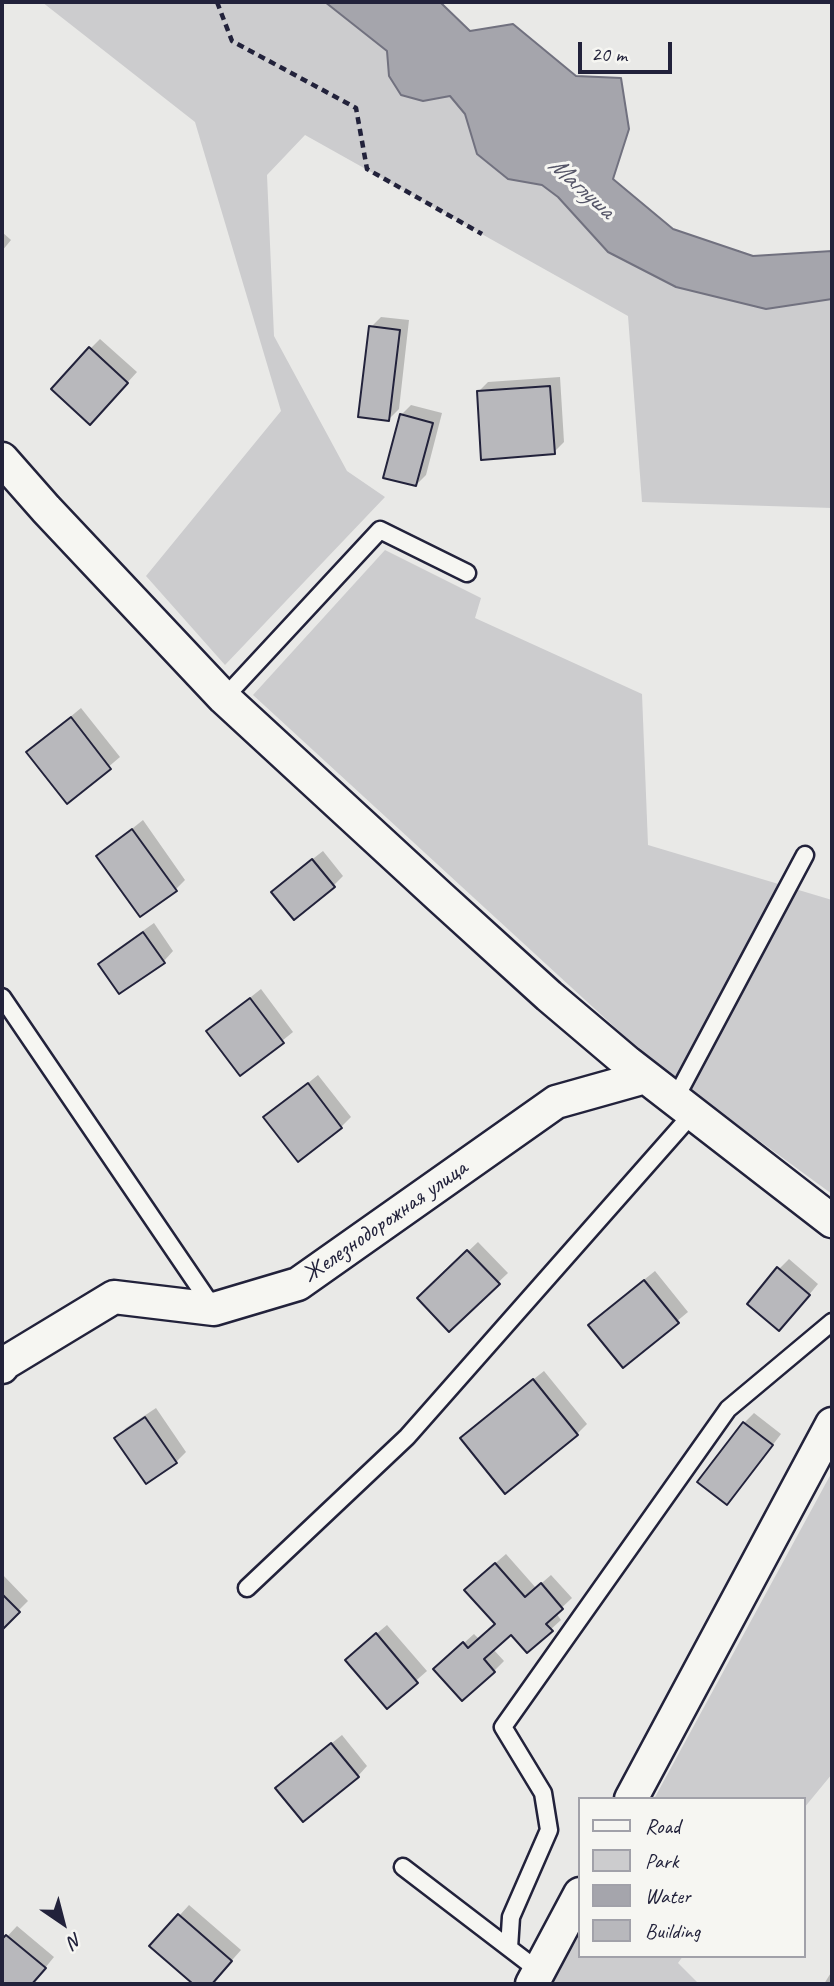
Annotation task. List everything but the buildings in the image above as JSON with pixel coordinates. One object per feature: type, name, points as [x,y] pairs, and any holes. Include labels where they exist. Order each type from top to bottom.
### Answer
[{"type":"street","points":[[2,459],[224,698],[539,987],[645,1077],[832,1221]]},
{"type":"street","name":"Железнодорожная улица","points":[[2,1367],[114,1297],[214,1309],[298,1284],[556,1102],[645,1077]]},
{"type":"street","points":[[633,1797],[832,1424]]},
{"type":"street","points":[[536,1978],[578,1898]]},
{"type":"lane","points":[[224,698],[380,530],[467,573]]},
{"type":"lane","points":[[247,1588],[407,1437],[684,1107],[805,855]]},
{"type":"lane","points":[[2,997],[214,1309]]},
{"type":"lane","points":[[509,1948],[512,1917],[549,1830],[543,1793],[503,1727],[728,1409],[832,1322]]},
{"type":"lane","points":[[403,1867],[509,1948],[536,1978]]},
{"type":"path","points":[[217,2],[232,41],[356,108],[367,169],[482,234]]},
{"type":"green space","points":[[42,2],[325,2],[387,51],[389,76],[423,101],[450,96],[465,114],[477,155],[508,179],[542,185],[676,287],[766,309],[832,299],[832,508],[642,502],[628,316],[305,135],[267,175],[274,336],[347,471],[385,497],[225,665],[146,576],[281,411],[195,122]]},
{"type":"green space","points":[[385,550],[481,598],[475,618],[642,694],[648,845],[832,900],[832,1194],[657,1066],[253,695]]},
{"type":"green space","points":[[832,1472],[832,1774],[806,1806],[806,1797],[655,1797]]},
{"type":"green space","points":[[578,1938],[578,1958],[682,1958],[678,1963],[699,1984],[552,1984]]},
{"type":"water","name":"Маглуша","points":[[325,2],[440,2],[470,31],[513,24],[576,76],[621,78],[629,129],[613,179],[673,229],[753,256],[832,251],[832,299],[766,309],[676,287],[608,252],[558,197],[542,185],[508,179],[477,154],[465,114],[450,96],[423,101],[401,95],[389,76],[387,51]]}]
